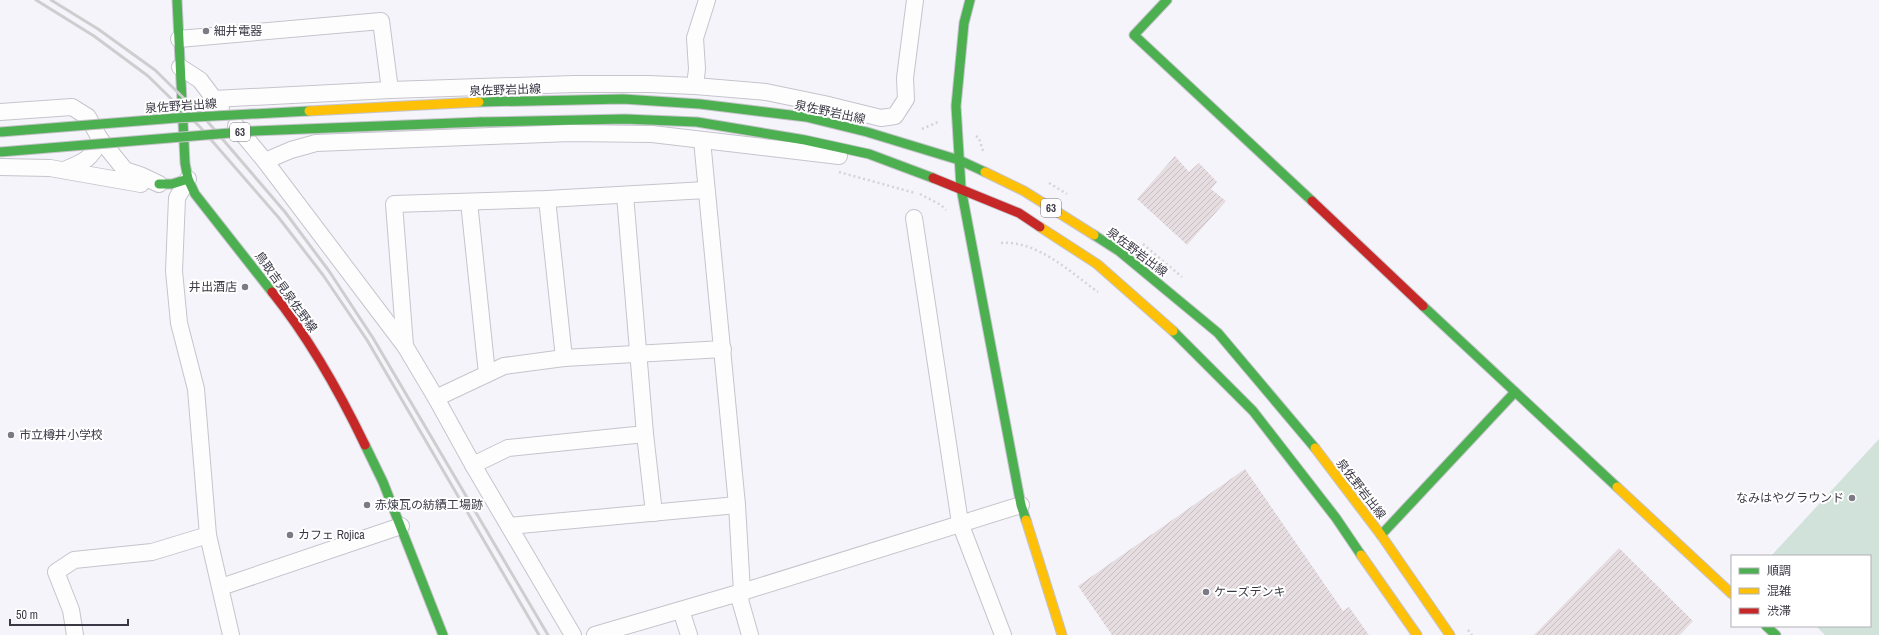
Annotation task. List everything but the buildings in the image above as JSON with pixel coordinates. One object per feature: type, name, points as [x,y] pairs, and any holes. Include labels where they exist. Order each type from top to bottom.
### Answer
[{"type":"main road","name":"鳥取吉見泉佐野線","points":[[177,0],[185,162],[188,179],[195,194],[295,320],[347,408],[383,482],[443,635]]},
{"type":"main road","points":[[970,0],[964,23],[956,106],[961,188],[1020,505],[1062,635]]},
{"type":"main road","points":[[1167,0],[1134,35],[1731,593]]},
{"type":"main road","name":"泉佐野岩出線","points":[[0,132],[176,118],[480,102],[623,99],[700,104],[806,117],[867,132],[959,160],[1024,191],[1119,251],[1218,333],[1316,450],[1382,535],[1450,635]]},
{"type":"main road","name":"63","points":[[0,152],[254,131],[480,122],[625,119],[697,122],[805,140],[869,154],[961,188],[1019,212],[1097,264],[1171,329],[1253,411],[1336,518],[1417,635]]},
{"type":"main road","points":[[159,184],[172,184],[188,179]]},
{"type":"main road","points":[[1382,535],[1516,392]]},
{"type":"main road","points":[[1767,627],[1776,635]]},
{"type":"street","points":[[696,86],[697,70],[695,38],[707,0]]},
{"type":"street","points":[[213,100],[390,90],[574,84],[696,86],[766,92],[880,118],[895,116],[906,99],[905,78],[915,0]]},
{"type":"street","points":[[179,39],[381,21],[390,90]]},
{"type":"street","points":[[180,67],[200,80],[213,100],[265,161],[405,346],[573,635]]},
{"type":"street","points":[[0,112],[72,107],[88,117],[100,140],[125,170],[159,184]]},
{"type":"street","points":[[265,161],[291,150],[316,143],[570,132],[652,134],[890,162]]},
{"type":"street","points":[[64,170],[81,164],[94,154],[100,140]]},
{"type":"street","points":[[702,140],[737,505],[742,592],[740,600],[750,635]]},
{"type":"street","points":[[0,167],[50,168],[142,184],[159,184]]},
{"type":"street","points":[[188,179],[177,198],[174,270],[179,323],[196,389],[208,535],[231,635]]},
{"type":"street","points":[[405,346],[394,204],[547,199],[706,190]]},
{"type":"street","points":[[625,195],[645,434],[654,513]]},
{"type":"street","points":[[547,199],[564,358]]},
{"type":"street","points":[[469,202],[487,374]]},
{"type":"street","points":[[914,218],[960,523],[1002,635]]},
{"type":"street","points":[[436,398],[504,366],[564,358],[723,349]]},
{"type":"street","points":[[473,465],[508,448],[645,434]]},
{"type":"street","points":[[509,526],[737,505]]},
{"type":"street","points":[[595,635],[742,592],[1020,505]]},
{"type":"street","points":[[221,587],[401,526]]},
{"type":"street","points":[[75,635],[71,610],[56,572],[74,560],[152,552],[208,535]]},
{"type":"street","points":[[681,610],[689,635]]},
{"type":"path","points":[[915,128],[922,130],[940,122]]},
{"type":"path","points":[[838,172],[919,194],[941,205],[950,214]]},
{"type":"path","points":[[1001,243],[1012,242],[1040,251],[1102,294]]},
{"type":"shaded area","name":"なみはやグラウンド","points":[[1879,439],[1879,635],[1825,635],[1817,627],[1871,627],[1871,555],[1772,555]]},
{"type":"railway","points":[[36,0],[94,36],[148,76],[200,127],[279,218],[323,275],[367,340],[539,635]]},
{"type":"railway","points":[[51,0],[98,29],[155,70],[207,121],[285,212],[329,271],[373,338],[548,635]]},
{"type":"traffic: fast","points":[[177,0],[185,163],[188,179],[195,194],[272,292]]},
{"type":"traffic: fast","points":[[970,0],[964,23],[956,106],[961,188],[1021,505],[1026,520]]},
{"type":"traffic: fast","points":[[1167,0],[1134,35],[1312,201]]},
{"type":"traffic: fast","points":[[479,102],[623,99],[700,104],[806,117],[867,132],[959,160],[985,172]]},
{"type":"traffic: fast","points":[[0,132],[176,118],[309,111]]},
{"type":"traffic: fast","points":[[480,122],[625,119],[697,122],[805,140],[869,154],[933,178]]},
{"type":"traffic: fast","points":[[0,152],[254,131],[480,122]]},
{"type":"traffic: fast","points":[[159,184],[172,184],[188,179]]},
{"type":"traffic: fast","points":[[1094,235],[1119,251],[1218,333],[1315,448]]},
{"type":"traffic: fast","points":[[1423,306],[1617,487]]},
{"type":"traffic: fast","points":[[1173,331],[1253,411],[1336,518],[1361,555]]},
{"type":"traffic: fast","points":[[1381,535],[1515,392]]},
{"type":"traffic: fast","points":[[365,445],[383,482],[443,635]]},
{"type":"traffic: fast","points":[[1767,627],[1776,635]]},
{"type":"traffic: slow","points":[[309,111],[479,102]]},
{"type":"traffic: slow","points":[[985,172],[1024,191],[1094,235]]},
{"type":"traffic: slow","points":[[1040,227],[1097,264],[1173,331]]},
{"type":"traffic: slow","points":[[1315,448],[1381,535],[1450,635]]},
{"type":"traffic: slow","points":[[1617,487],[1731,593]]},
{"type":"traffic: slow","points":[[1026,520],[1062,635]]},
{"type":"traffic: slow","points":[[1361,555],[1417,635]]},
{"type":"traffic: jam","points":[[933,178],[1019,213],[1040,227]]},
{"type":"traffic: jam","points":[[1312,201],[1423,306]]},
{"type":"traffic: jam","points":[[272,292],[311,346],[345,405],[365,445]]},
{"type":"place","name":"細井電器","points":[[206,31]]},
{"type":"place","name":"井出酒店","points":[[245,287]]},
{"type":"place","name":"市立樽井小学校","points":[[11,435]]},
{"type":"place","name":"なみはやグラウンド","points":[[1852,498]]},
{"type":"place","name":"赤煉瓦の紡績工場跡","points":[[367,505]]},
{"type":"place","name":"カフェ Rojica","points":[[290,535]]},
{"type":"place","name":"ケーズデンキ","points":[[1206,592]]}]
